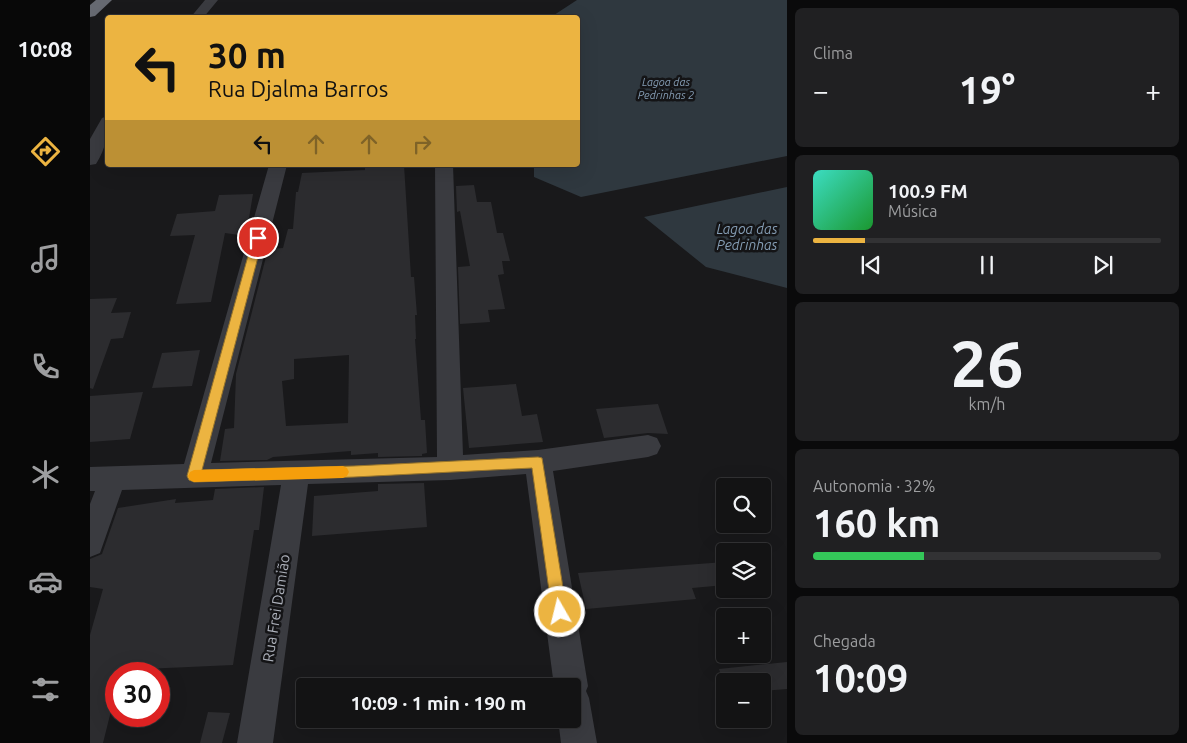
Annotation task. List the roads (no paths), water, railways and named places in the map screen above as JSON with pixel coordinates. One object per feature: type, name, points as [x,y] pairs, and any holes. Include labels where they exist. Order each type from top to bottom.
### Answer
[{"type":"highway","points":[[90,13],[105,0]]},
{"type":"street","points":[[199,15],[212,0]]},
{"type":"street","points":[[90,160],[105,126]]},
{"type":"street","points":[[194,476],[277,167]]},
{"type":"street","points":[[444,167],[450,468]]},
{"type":"street","points":[[90,543],[102,479],[450,468],[538,462],[648,446]]},
{"type":"street","points":[[538,462],[570,678]]},
{"type":"street","name":"Rua Frei Damião","points":[[255,743],[296,474]]},
{"type":"street","points":[[577,728],[579,743]]},
{"type":"water","name":"Lagoa das Pedrinhas 2","points":[[577,0],[787,0],[787,156],[581,197],[534,177],[534,167],[580,167],[580,15],[554,15]]},
{"type":"water","name":"Lagoa das Pedrinhas","points":[[787,187],[787,288],[706,267],[644,217]]}]
